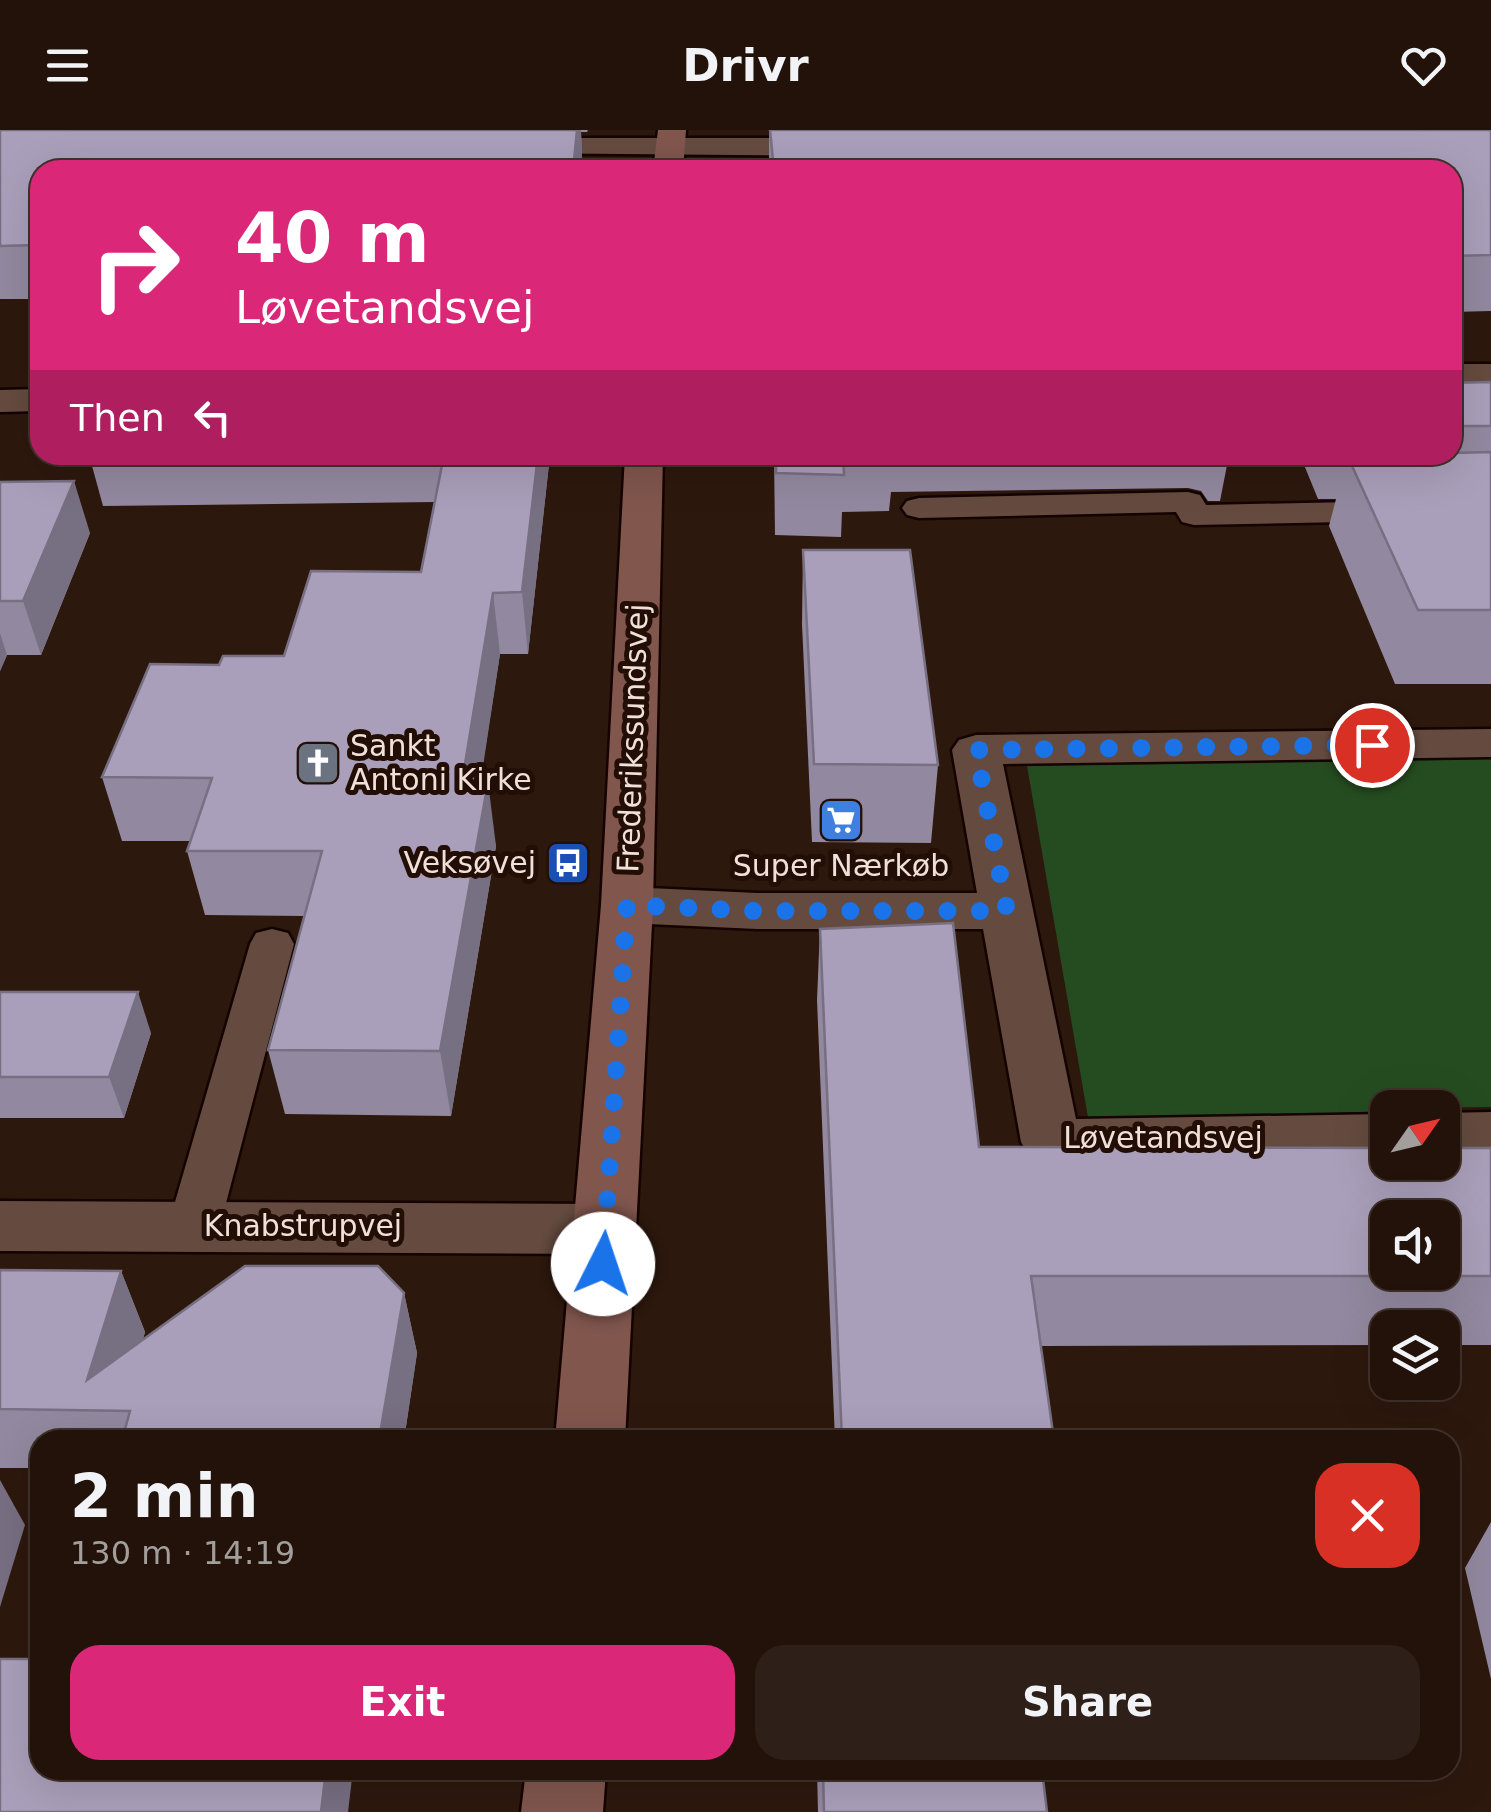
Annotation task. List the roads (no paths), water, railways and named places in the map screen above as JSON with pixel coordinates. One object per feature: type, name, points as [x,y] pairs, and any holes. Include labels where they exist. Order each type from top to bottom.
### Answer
[{"type":"main road","name":"Frederikssundsvej","points":[[591,1430],[627,905],[644,465]]},
{"type":"main road","points":[[562,1812],[565,1780]]},
{"type":"street","points":[[473,148],[867,146]]},
{"type":"street","points":[[1462,375],[1491,374]]},
{"type":"street","points":[[0,401],[30,400]]},
{"type":"street","name":"Løvetandsvej","points":[[1370,1137],[1051,1142],[976,750],[1491,744]]},
{"type":"street","points":[[627,905],[757,911],[1007,911]]},
{"type":"street","points":[[1460,1136],[1491,1135]]},
{"type":"street","name":"Knabstrupvej","points":[[0,1226],[605,1229]]},
{"type":"lane","points":[[919,508],[1188,502],[1194,515],[1491,509]]},
{"type":"lane","points":[[194,1226],[272,944]]},
{"type":"place","name":"Sankt Antoni Kirke","points":[[318,763]]},
{"type":"place","name":"Super Nærkøb","points":[[841,820]]},
{"type":"place","name":"Veksøvej","points":[[568,863]]}]
